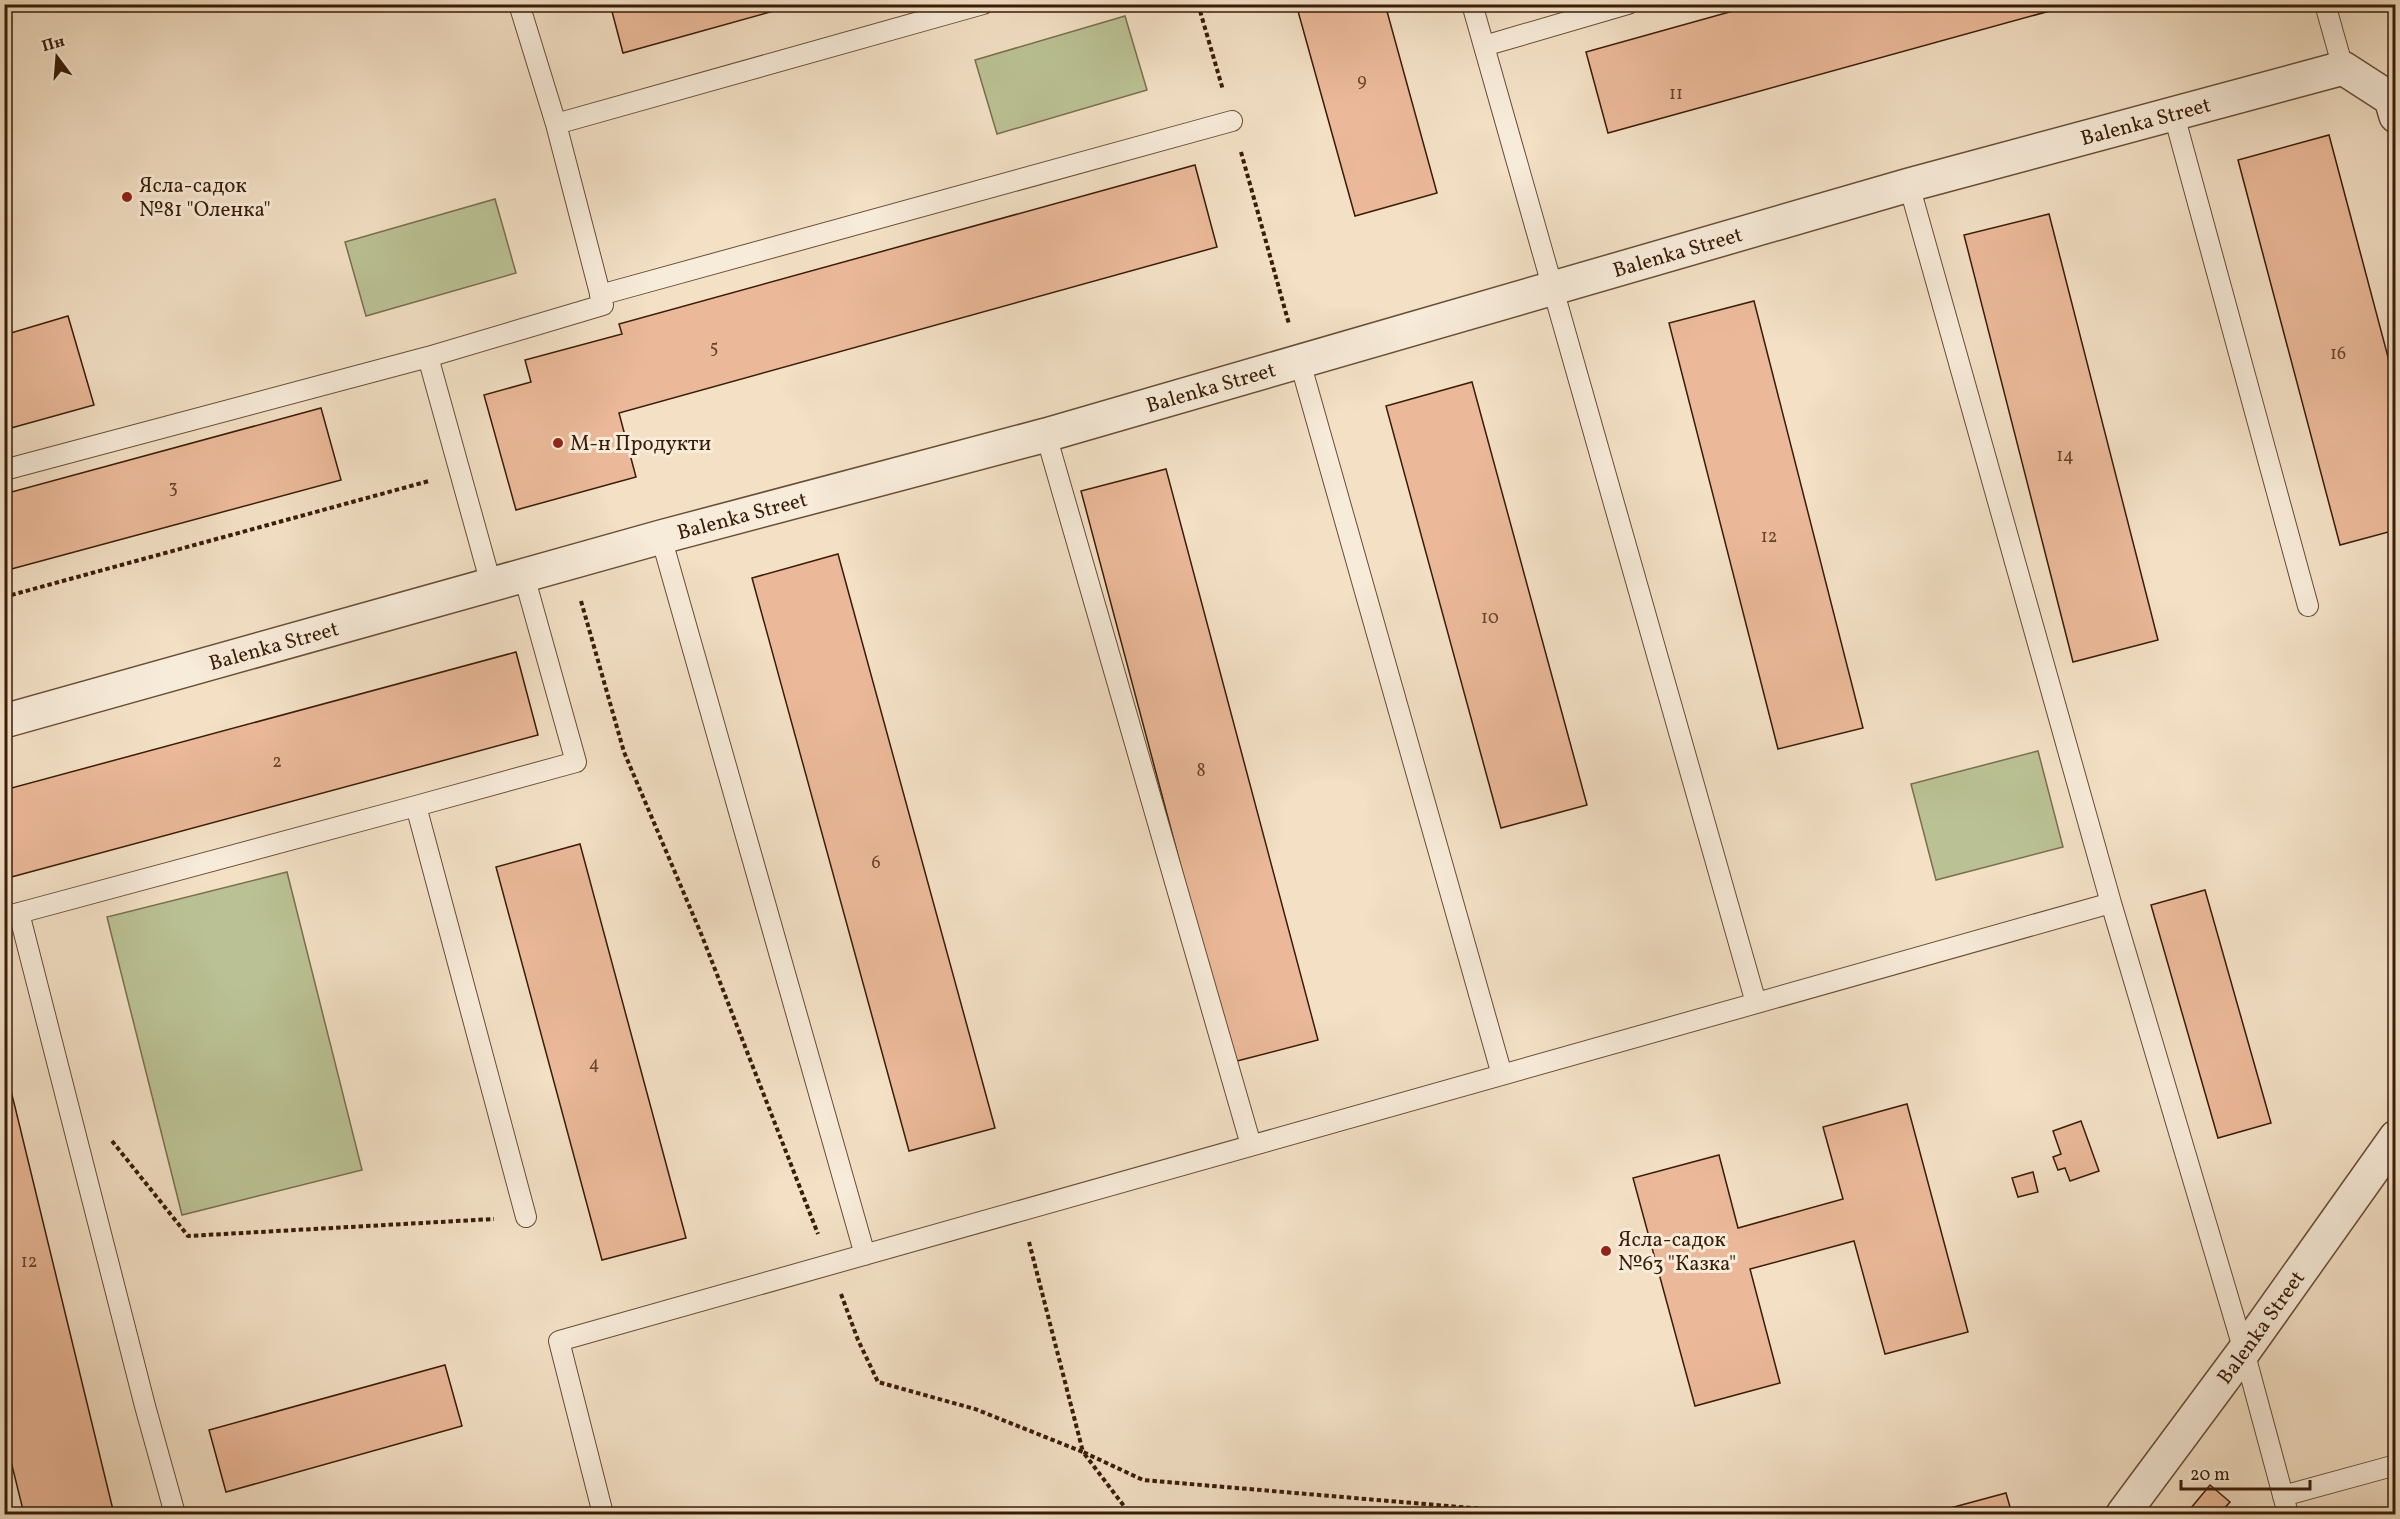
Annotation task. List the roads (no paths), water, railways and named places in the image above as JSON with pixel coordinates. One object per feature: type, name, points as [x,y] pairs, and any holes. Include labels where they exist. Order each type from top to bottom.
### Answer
[{"type":"street","name":"Balenka Street","points":[[4,721],[661,537],[1046,435],[1909,186],[2343,68]]},
{"type":"street","points":[[2343,68],[2391,99],[2396,116]]},
{"type":"street","name":"Balenka Street","points":[[2123,1515],[2244,1351],[2396,1137]]},
{"type":"lane","points":[[4,470],[428,357],[603,305],[556,124],[519,4]]},
{"type":"lane","points":[[556,124],[983,4]]},
{"type":"lane","points":[[1472,4],[1756,1003]]},
{"type":"lane","points":[[1484,46],[1628,4]]},
{"type":"lane","points":[[2325,4],[2343,68]]},
{"type":"lane","points":[[2174,115],[2308,606]]},
{"type":"lane","points":[[600,295],[1232,121]]},
{"type":"lane","points":[[1909,186],[2111,903],[2244,1351],[2286,1505],[2396,1465]]},
{"type":"lane","points":[[428,357],[491,584]]},
{"type":"lane","points":[[1300,362],[1502,1075]]},
{"type":"lane","points":[[1046,435],[1251,1145]]},
{"type":"lane","points":[[661,537],[865,1255]]},
{"type":"lane","points":[[175,1515],[12,915],[576,762],[524,576]]},
{"type":"lane","points":[[416,806],[526,1217]]},
{"type":"lane","points":[[603,1515],[559,1341],[2111,903]]},
{"type":"place","name":"Ясла-садок №81 \"Оленка\"","points":[[127,197]]},
{"type":"place","name":"М-н Продукти","points":[[558,443]]},
{"type":"place","name":"Ясла-садок №63 \"Казка\"","points":[[1606,1251]]}]
